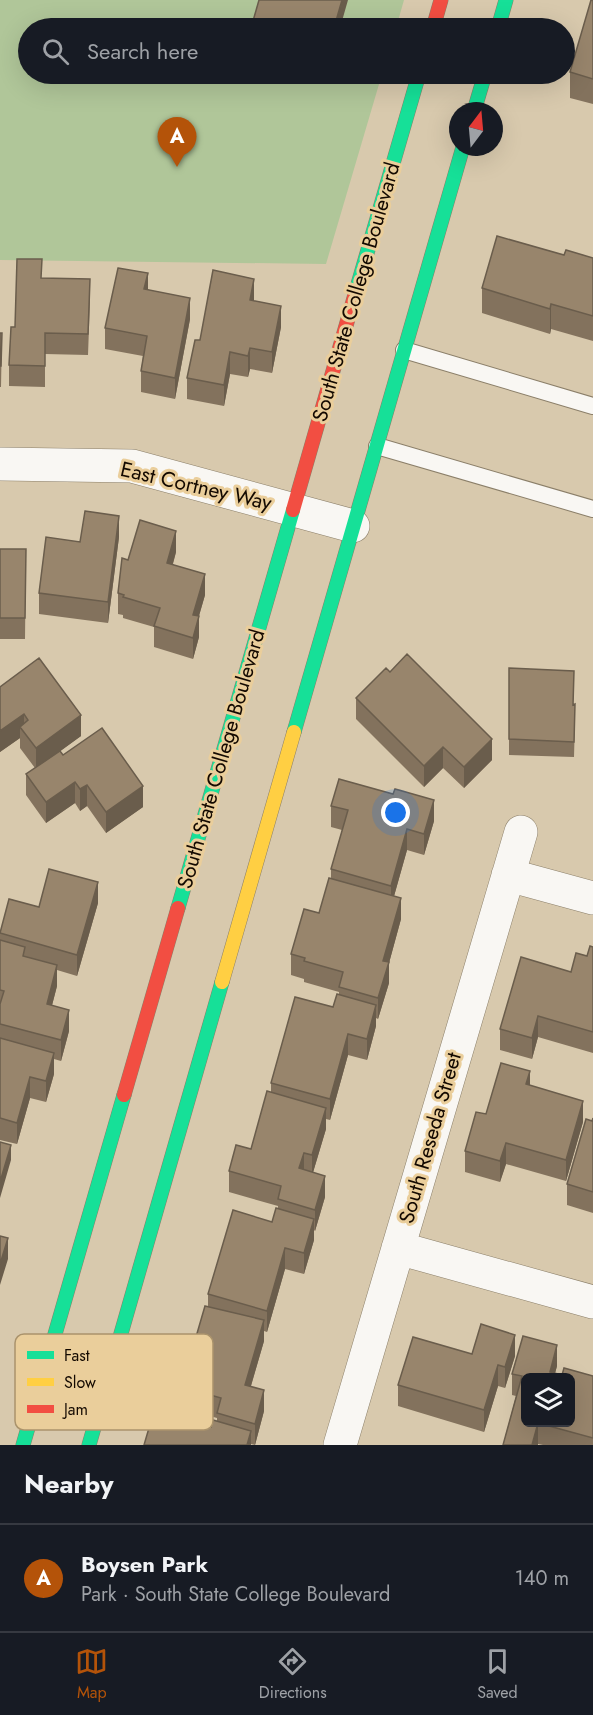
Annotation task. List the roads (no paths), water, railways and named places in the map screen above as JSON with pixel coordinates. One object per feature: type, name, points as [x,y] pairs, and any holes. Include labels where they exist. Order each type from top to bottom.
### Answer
[{"type":"main road","points":[[435,18],[441,0]]},
{"type":"main road","points":[[501,18],[506,0]]},
{"type":"main road","name":"South State College Boulevard","points":[[55,1334],[416,84]]},
{"type":"main road","points":[[477,102],[482,84]]},
{"type":"main road","points":[[121,1334],[460,156]]},
{"type":"main road","name":"South State College Boulevard","points":[[23,1445],[27,1430]]},
{"type":"main road","points":[[89,1445],[93,1430]]},
{"type":"street","name":"East Cortney Way","points":[[0,464],[132,466],[353,525]]},
{"type":"street","name":"South Reseda Street","points":[[340,1445],[521,832]]},
{"type":"street","points":[[508,875],[593,898]]},
{"type":"street","points":[[398,1248],[593,1302]]},
{"type":"lane","points":[[404,350],[593,406]]},
{"type":"lane","points":[[376,446],[593,509]]},
{"type":"place","name":"Boysen Park","points":[[177,167]]}]
